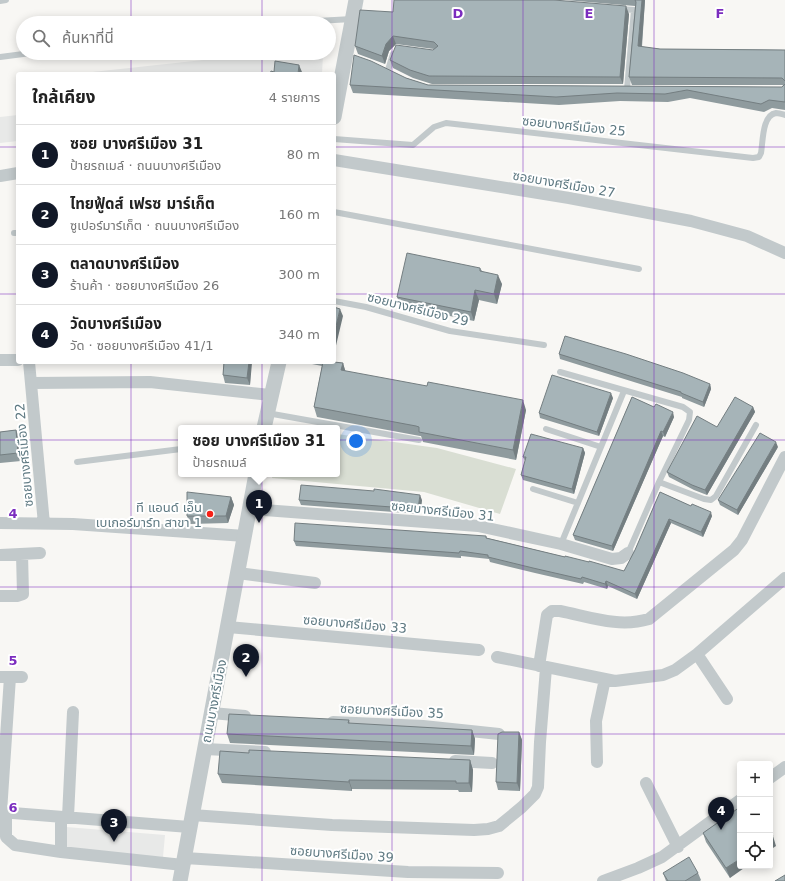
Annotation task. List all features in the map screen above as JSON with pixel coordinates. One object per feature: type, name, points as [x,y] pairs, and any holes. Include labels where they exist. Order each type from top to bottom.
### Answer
[{"type":"street","points":[[336,109],[349,56],[352,19],[356,0]]},
{"type":"street","name":"ซอยบางศรีเมือง 27","points":[[336,160],[569,198],[691,221],[747,236],[785,253]]},
{"type":"street","points":[[0,176],[16,173]]},
{"type":"street","points":[[0,360],[16,360]]},
{"type":"street","name":"ซอยบางศรีเมือง 22","points":[[29,364],[44,524]]},
{"type":"street","points":[[265,425],[270,395],[278,364]]},
{"type":"street","points":[[32,383],[150,382],[270,395]]},
{"type":"street","points":[[11,677],[2,812],[65,817],[332,824],[474,830],[488,829],[498,826],[522,807],[535,794],[538,787],[543,667],[547,615],[552,611],[560,611],[618,623],[636,623],[649,619],[734,550],[742,540],[781,474],[785,457]]},
{"type":"street","name":"ถนนบางศรีเมือง","points":[[180,881],[255,477]]},
{"type":"street","name":"ซอยบางศรีเมือง 31","points":[[250,509],[478,526],[561,544],[612,559],[621,558],[628,552]]},
{"type":"street","points":[[0,523],[73,524],[245,536]]},
{"type":"street","points":[[0,555],[40,553]]},
{"type":"street","points":[[0,596],[18,596],[23,594],[22,554]]},
{"type":"street","points":[[238,574],[315,583]]},
{"type":"street","points":[[497,657],[614,681],[663,675],[676,670],[697,654],[785,578]]},
{"type":"street","name":"ซอยบางศรีเมือง 33","points":[[228,627],[479,650]]},
{"type":"street","points":[[697,654],[727,699]]},
{"type":"street","points":[[597,762],[596,721],[605,679]]},
{"type":"street","points":[[61,852],[65,817],[72,712]]},
{"type":"street","points":[[212,714],[257,717]]},
{"type":"street","name":"ซอยบางศรีเมือง 35","points":[[318,721],[423,726],[499,734]]},
{"type":"street","points":[[204,749],[276,752]]},
{"type":"street","points":[[444,761],[492,763]]},
{"type":"street","points":[[773,776],[785,767]]},
{"type":"street","points":[[646,783],[678,847]]},
{"type":"street","points":[[603,881],[662,857],[678,847],[737,802]]},
{"type":"street","name":"ซอยบางศรีเมือง 39","points":[[2,812],[6,837],[9,842],[15,845],[61,852],[184,861],[408,872],[498,873]]},
{"type":"lane","points":[[0,1],[6,0]]},
{"type":"lane","points":[[610,8],[634,10],[627,89]]},
{"type":"lane","points":[[336,20],[352,19]]},
{"type":"lane","points":[[388,70],[393,53],[397,48]]},
{"type":"lane","points":[[0,57],[16,55]]},
{"type":"lane","points":[[619,89],[635,89]]},
{"type":"lane","name":"ซอยบางศรีเมือง 25","points":[[336,139],[413,145],[434,128],[446,123],[753,158],[758,157],[761,153],[766,123],[769,116],[775,113],[785,115]]},
{"type":"lane","points":[[336,212],[639,269]]},
{"type":"lane","name":"ซอยบางศรีเมือง 29","points":[[336,301],[366,307],[450,331],[544,345]]},
{"type":"lane","points":[[560,372],[684,407],[690,412],[689,420],[659,482],[628,552]]},
{"type":"lane","points":[[561,544],[624,391]]},
{"type":"lane","points":[[267,413],[335,425]]},
{"type":"lane","points":[[659,482],[704,499],[711,500],[716,496],[756,425]]},
{"type":"lane","points":[[340,426],[419,440]]},
{"type":"lane","points":[[546,429],[600,447]]},
{"type":"lane","points":[[77,462],[178,449]]},
{"type":"lane","points":[[533,489],[578,503]]},
{"type":"shaded area","points":[[203,60],[323,60],[322,72],[92,72]]},
{"type":"shaded area","points":[[16,115],[16,141],[0,143],[0,117]]},
{"type":"shaded area","points":[[340,434],[437,448],[516,469],[500,514],[424,492],[272,478],[340,477]]},
{"type":"shaded area","points":[[66,827],[165,835],[163,857],[64,850]]},
{"type":"building","points":[[394,0],[554,0],[626,6],[620,77],[429,76],[410,70],[390,60],[396,45],[433,50],[438,46],[434,42],[393,36],[386,44],[382,56],[355,46],[360,10],[393,12]]},
{"type":"building","points":[[635,0],[642,0],[638,46],[660,49],[785,50],[785,81],[782,78],[629,77]]},
{"type":"building","points":[[354,55],[371,61],[406,78],[428,85],[782,87],[785,84],[785,102],[769,100],[761,104],[687,90],[665,94],[617,93],[556,97],[350,85]]},
{"type":"building","points":[[275,61],[299,65],[298,72],[274,72]]},
{"type":"building","points":[[407,253],[480,268],[480,271],[498,275],[494,294],[475,290],[471,312],[397,297]]},
{"type":"building","points":[[336,308],[340,309],[336,326]]},
{"type":"building","points":[[565,336],[626,354],[683,373],[710,384],[703,402],[681,392],[559,354]]},
{"type":"building","points":[[336,362],[343,363],[341,370],[427,386],[428,382],[523,400],[513,450],[419,432],[419,427],[416,426],[314,407],[323,364],[336,364]]},
{"type":"building","points":[[224,364],[249,364],[247,378],[223,375]]},
{"type":"building","points":[[552,375],[611,393],[597,432],[539,413]]},
{"type":"building","points":[[632,397],[654,407],[656,404],[673,412],[663,432],[661,431],[612,546],[573,535]]},
{"type":"building","points":[[735,397],[753,407],[705,490],[667,472],[697,416],[717,427]]},
{"type":"building","points":[[16,430],[18,453],[0,455],[0,432]]},
{"type":"building","points":[[760,433],[776,442],[737,510],[718,500]]},
{"type":"building","points":[[531,434],[583,448],[572,489],[521,475],[526,457],[523,457]]},
{"type":"building","points":[[301,485],[374,491],[374,489],[420,495],[418,509],[299,500]]},
{"type":"building","points":[[187,492],[231,497],[226,516],[187,516]]},
{"type":"building","points":[[660,492],[691,506],[692,504],[711,512],[701,532],[669,519],[635,594],[606,581],[605,584],[582,577],[581,579],[488,557],[488,555],[460,551],[459,553],[294,541],[295,523],[486,536],[486,538],[565,557],[589,561],[624,571],[635,550]]},
{"type":"building","points":[[229,714],[349,720],[348,723],[472,730],[471,746],[227,734]]},
{"type":"building","points":[[502,732],[519,732],[517,783],[496,782],[498,734]]},
{"type":"building","points":[[249,750],[470,760],[469,783],[456,783],[456,781],[349,780],[349,782],[218,774],[220,751],[249,753]]},
{"type":"building","points":[[737,809],[737,861],[726,868],[703,833]]},
{"type":"building","points":[[689,857],[698,873],[685,881],[668,881],[663,873]]},
{"type":"building","points":[[785,875],[785,881],[775,881]]},
{"type":"place","name":"ที แอนด์ เอ็น เบเกอร์มาร์ท สาขา 1","points":[[210,514]]},
{"type":"place","name":"ซอย บางศรีเมือง 31","points":[[259,523]]},
{"type":"place","name":"ไทยฟู้ดส์ เฟรซ มาร์เก็ต","points":[[246,677]]},
{"type":"place","name":"วัดบางศรีเมือง","points":[[721,830]]},
{"type":"place","name":"ตลาดบางศรีเมือง","points":[[114,842]]}]
